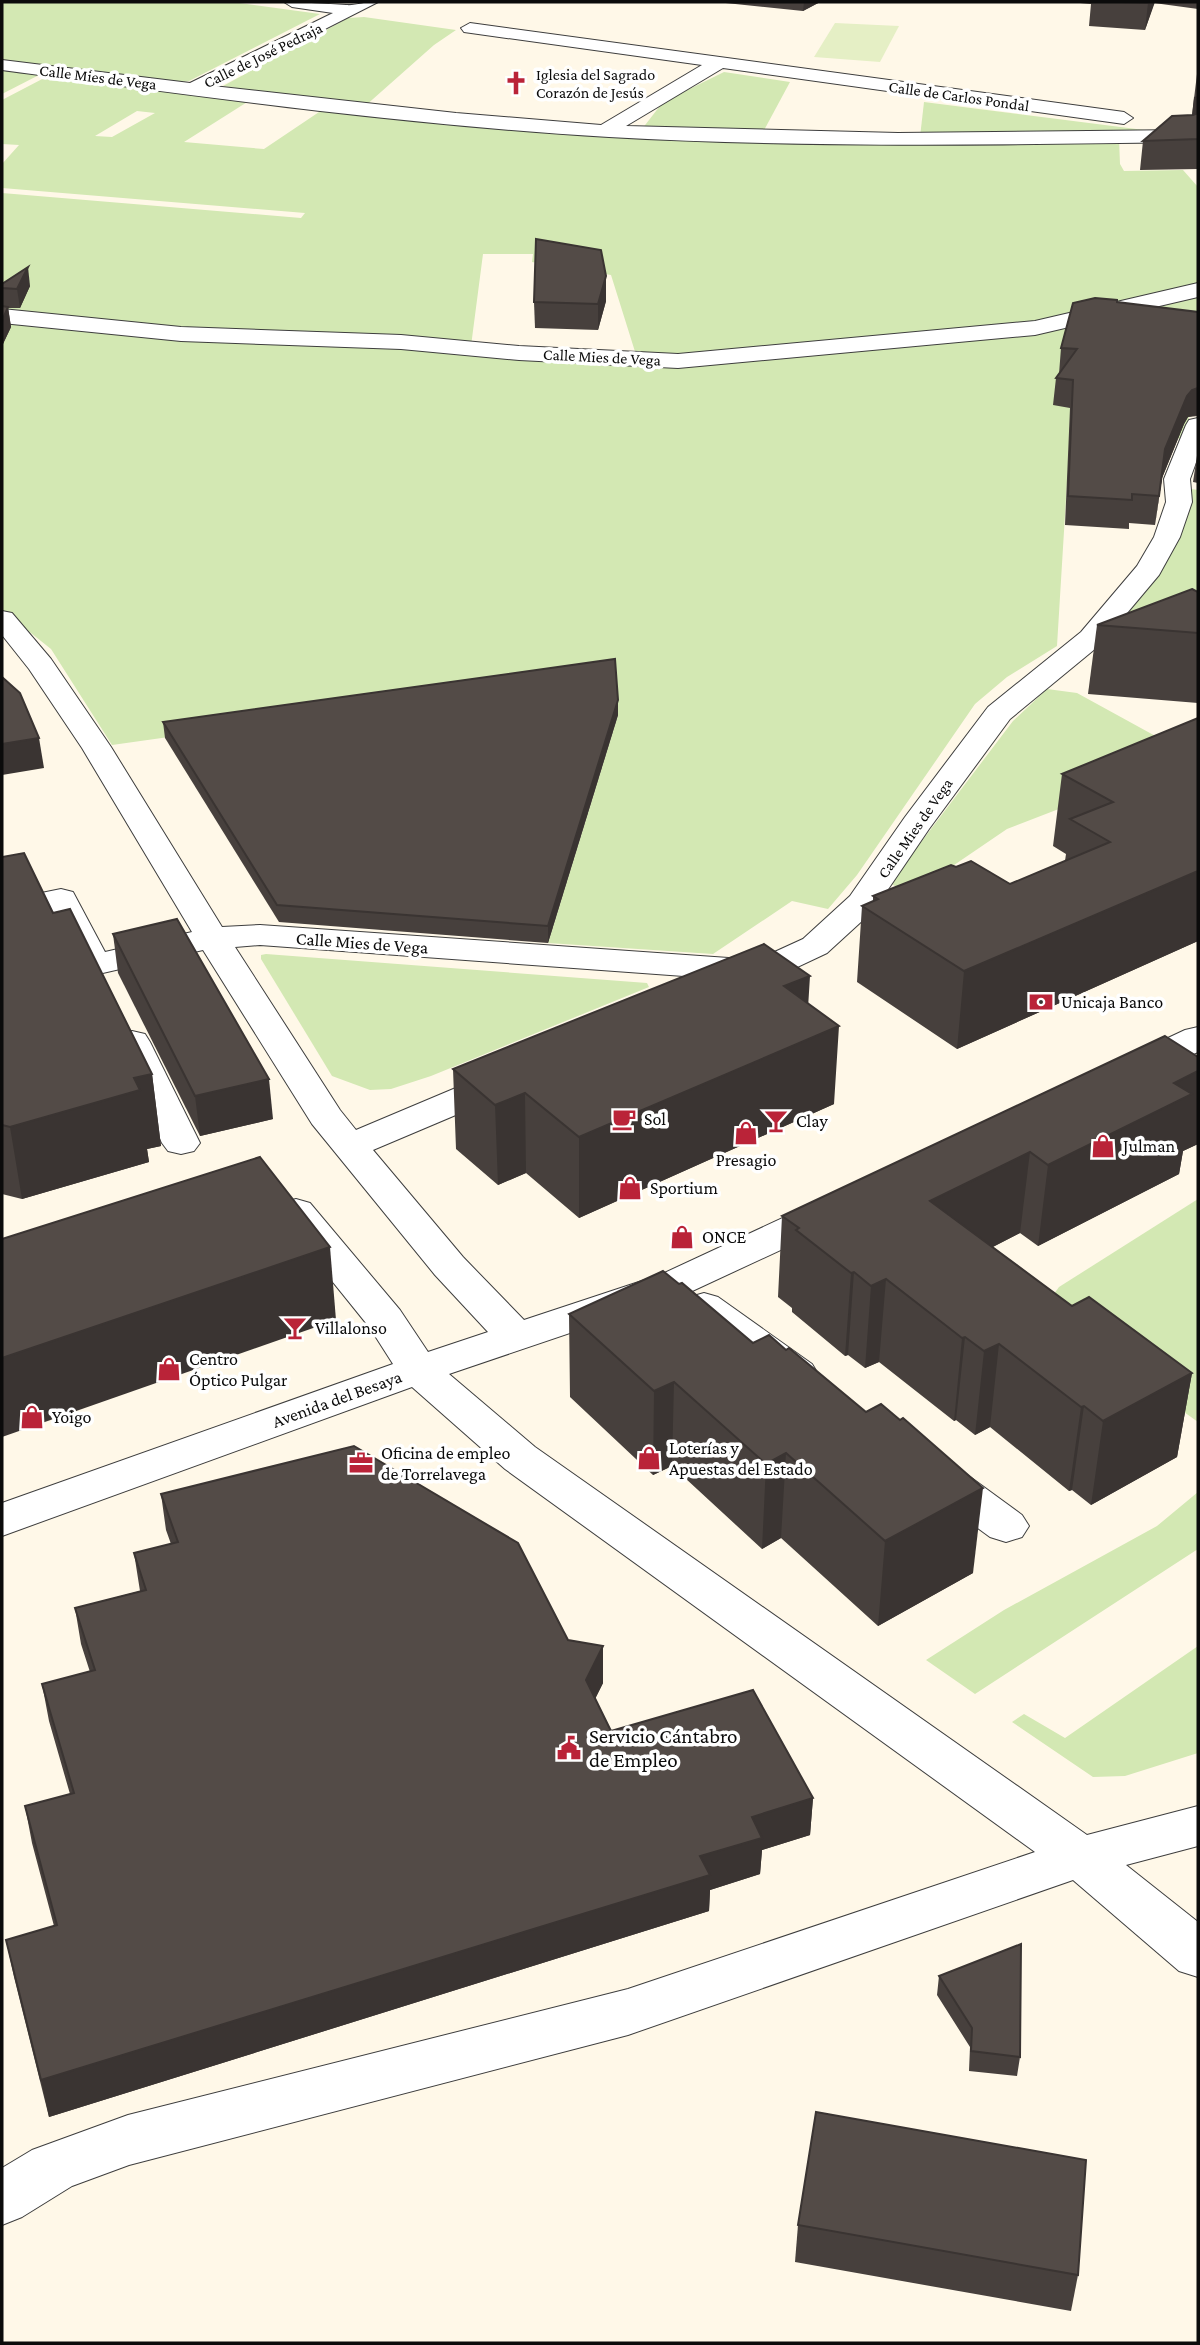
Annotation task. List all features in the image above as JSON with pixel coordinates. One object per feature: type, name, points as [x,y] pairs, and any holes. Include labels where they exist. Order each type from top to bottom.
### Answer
[{"type":"street","points":[[292,2],[352,11]]},
{"type":"street","name":"Calle de José Pedraja","points":[[194,89],[370,2]]},
{"type":"street","name":"Calle de Carlos Pondal","points":[[470,28],[1198,130]]},
{"type":"street","points":[[606,130],[719,63]]},
{"type":"street","name":"Calle Mies de Vega","points":[[2,65],[348,108],[606,130],[739,136],[972,140],[1189,136],[1198,130]]},
{"type":"street","name":"Calle Mies de Vega","points":[[2,316],[181,334],[324,338],[519,353],[678,361],[1035,328],[1198,290]]},
{"type":"street","name":"Calle Mies de Vega","points":[[700,999],[764,972],[815,946],[862,903],[916,824],[999,713],[1091,638],[1149,569],[1167,537],[1179,502],[1177,480],[1198,425]]},
{"type":"street","points":[[2,620],[18,634],[41,664],[74,718],[96,747],[212,939],[326,1116],[449,1266],[516,1337]]},
{"type":"street","points":[[2,911],[61,899],[181,1143]]},
{"type":"street","name":"Calle Mies de Vega","points":[[94,964],[212,939],[260,935],[764,972]]},
{"type":"street","points":[[1100,1084],[1198,1038]]},
{"type":"street","points":[[352,1145],[532,1069]]},
{"type":"street","points":[[269,1192],[288,1204],[304,1219],[386,1319],[418,1370],[520,1458],[1080,1857],[1198,1955]]},
{"type":"street","name":"Avenida del Besaya","points":[[2,1520],[418,1370],[674,1284],[856,1199]]},
{"type":"street","points":[[674,1284],[829,1397]]},
{"type":"street","points":[[906,1453],[1006,1526]]},
{"type":"street","points":[[2,2199],[52,2168],[128,2140],[628,2012],[1080,1857],[1198,1826]]},
{"type":"green space","points":[[2,2],[232,2],[320,14],[189,81],[173,83],[2,62]]},
{"type":"green space","points":[[364,17],[456,30],[434,45],[364,107],[223,86],[348,18]]},
{"type":"green space","points":[[835,23],[899,26],[880,62],[814,57]]},
{"type":"green space","points":[[2,70],[39,75],[2,94]]},
{"type":"green space","points":[[724,72],[790,82],[762,134],[642,129],[663,102]]},
{"type":"green space","points":[[48,76],[252,99],[184,142],[264,149],[325,108],[546,129],[1119,139],[1120,164],[1124,171],[1183,170],[1198,187],[1198,285],[1045,321],[637,358],[611,275],[532,262],[533,254],[483,254],[471,346],[190,331],[2,313],[2,193],[301,218],[305,213],[2,188],[2,164],[19,145],[2,144],[2,100]],"holes":[[[137,111],[155,113],[112,137],[95,136]]]},
{"type":"green space","points":[[924,102],[1160,132],[920,137]]},
{"type":"green space","points":[[1198,292],[1198,386],[1183,439],[1117,434],[1067,482],[1057,646],[1007,677],[975,704],[857,875],[828,909],[792,901],[713,954],[548,943],[618,715],[614,674],[112,745],[51,649],[2,610],[2,321],[472,352],[567,363],[639,366],[745,362],[1017,337],[1019,333]]},
{"type":"green space","points":[[1191,489],[1198,490],[1198,637],[1112,624],[1189,500]]},
{"type":"green space","points":[[1047,689],[1077,693],[1190,755],[1191,758],[1007,829],[910,895],[890,883],[1013,721]]},
{"type":"green space","points":[[261,955],[647,983],[649,987],[431,1076],[391,1089],[370,1090],[332,1076],[261,959]]},
{"type":"green space","points":[[1198,1199],[1198,1422],[1056,1321],[1048,1302],[1059,1287]]},
{"type":"green space","points":[[1198,1492],[1198,1549],[975,1694],[926,1660],[1004,1610],[1157,1526]]},
{"type":"green space","points":[[1198,1646],[1198,1753],[1125,1776],[1093,1777],[1012,1722],[1024,1714],[1065,1738]]},
{"type":"building","points":[[1198,113],[1198,139],[1143,141],[1172,116]]},
{"type":"building","points":[[536,239],[601,250],[606,276],[598,304],[534,302]]},
{"type":"building","points":[[28,267],[17,289],[2,288],[2,284]]},
{"type":"building","points":[[1095,298],[1198,312],[1198,388],[1187,396],[1165,449],[1159,496],[1132,494],[1132,500],[1068,496],[1073,380],[1056,378],[1077,349],[1061,348],[1073,303]]},
{"type":"building","points":[[2,306],[8,307],[2,321]]},
{"type":"building","points":[[1192,589],[1198,592],[1198,633],[1097,625]]},
{"type":"building","points":[[615,659],[618,700],[548,926],[277,905],[163,722]]},
{"type":"building","points":[[2,677],[20,693],[39,738],[2,744]]},
{"type":"building","points":[[1198,718],[1198,871],[964,971],[862,906],[878,899],[873,896],[951,865],[956,867],[971,861],[1010,884],[1110,842],[1070,819],[1113,802],[1062,774]]},
{"type":"building","points":[[24,853],[53,913],[70,909],[152,1074],[134,1078],[140,1090],[10,1127],[2,1125],[2,857]]},
{"type":"building","points":[[177,919],[269,1079],[195,1096],[113,934]]},
{"type":"building","points":[[764,944],[810,976],[784,986],[839,1026],[579,1137],[525,1093],[495,1105],[453,1069]]},
{"type":"building","points":[[1165,1036],[1198,1057],[1198,1071],[1174,1083],[1192,1094],[1048,1165],[1030,1152],[930,1201],[1072,1306],[1089,1297],[1192,1373],[1103,1421],[999,1344],[984,1351],[965,1337],[962,1338],[886,1279],[871,1286],[796,1230],[799,1228],[782,1216]]},
{"type":"building","points":[[260,1157],[330,1247],[2,1358],[2,1239]]},
{"type":"building","points":[[663,1271],[679,1284],[682,1283],[753,1343],[769,1335],[786,1350],[789,1348],[866,1412],[881,1404],[900,1420],[903,1418],[983,1488],[885,1541],[786,1453],[766,1464],[674,1382],[654,1391],[569,1314]]},
{"type":"building","points":[[354,1446],[518,1543],[568,1640],[603,1646],[586,1680],[611,1731],[753,1690],[813,1798],[752,1817],[762,1838],[700,1856],[710,1875],[41,2080],[6,1940],[57,1925],[25,1806],[74,1793],[42,1684],[95,1670],[75,1608],[146,1590],[134,1553],[178,1542],[161,1494]]},
{"type":"building","points":[[1021,1944],[1020,2057],[971,2051],[972,2028],[939,1976]]},
{"type":"building","points":[[816,2112],[1086,2160],[1078,2275],[798,2225]]},
{"type":"place","name":"Iglesia del Sagrado Corazón de Jesús","points":[[516,83]]},
{"type":"place","name":"Unicaja Banco","points":[[1041,1002]]},
{"type":"place","name":"Sol","points":[[624,1119]]},
{"type":"place","name":"Clay","points":[[776,1121]]},
{"type":"place","name":"Presagio","points":[[746,1133]]},
{"type":"place","name":"Julman","points":[[1103,1146]]},
{"type":"place","name":"Sportium","points":[[630,1188]]},
{"type":"place","name":"ONCE","points":[[682,1237]]},
{"type":"place","name":"Villalonso","points":[[295,1328]]},
{"type":"place","name":"Centro Óptico Pulgar","points":[[169,1369]]},
{"type":"place","name":"Yoigo","points":[[32,1417]]},
{"type":"place","name":"Loterías y Apuestas del Estado","points":[[649,1458]]},
{"type":"place","name":"Oficina de empleo de Torrelavega","points":[[361,1463]]},
{"type":"place","name":"Servicio Cántabro de Empleo","points":[[569,1748]]}]
